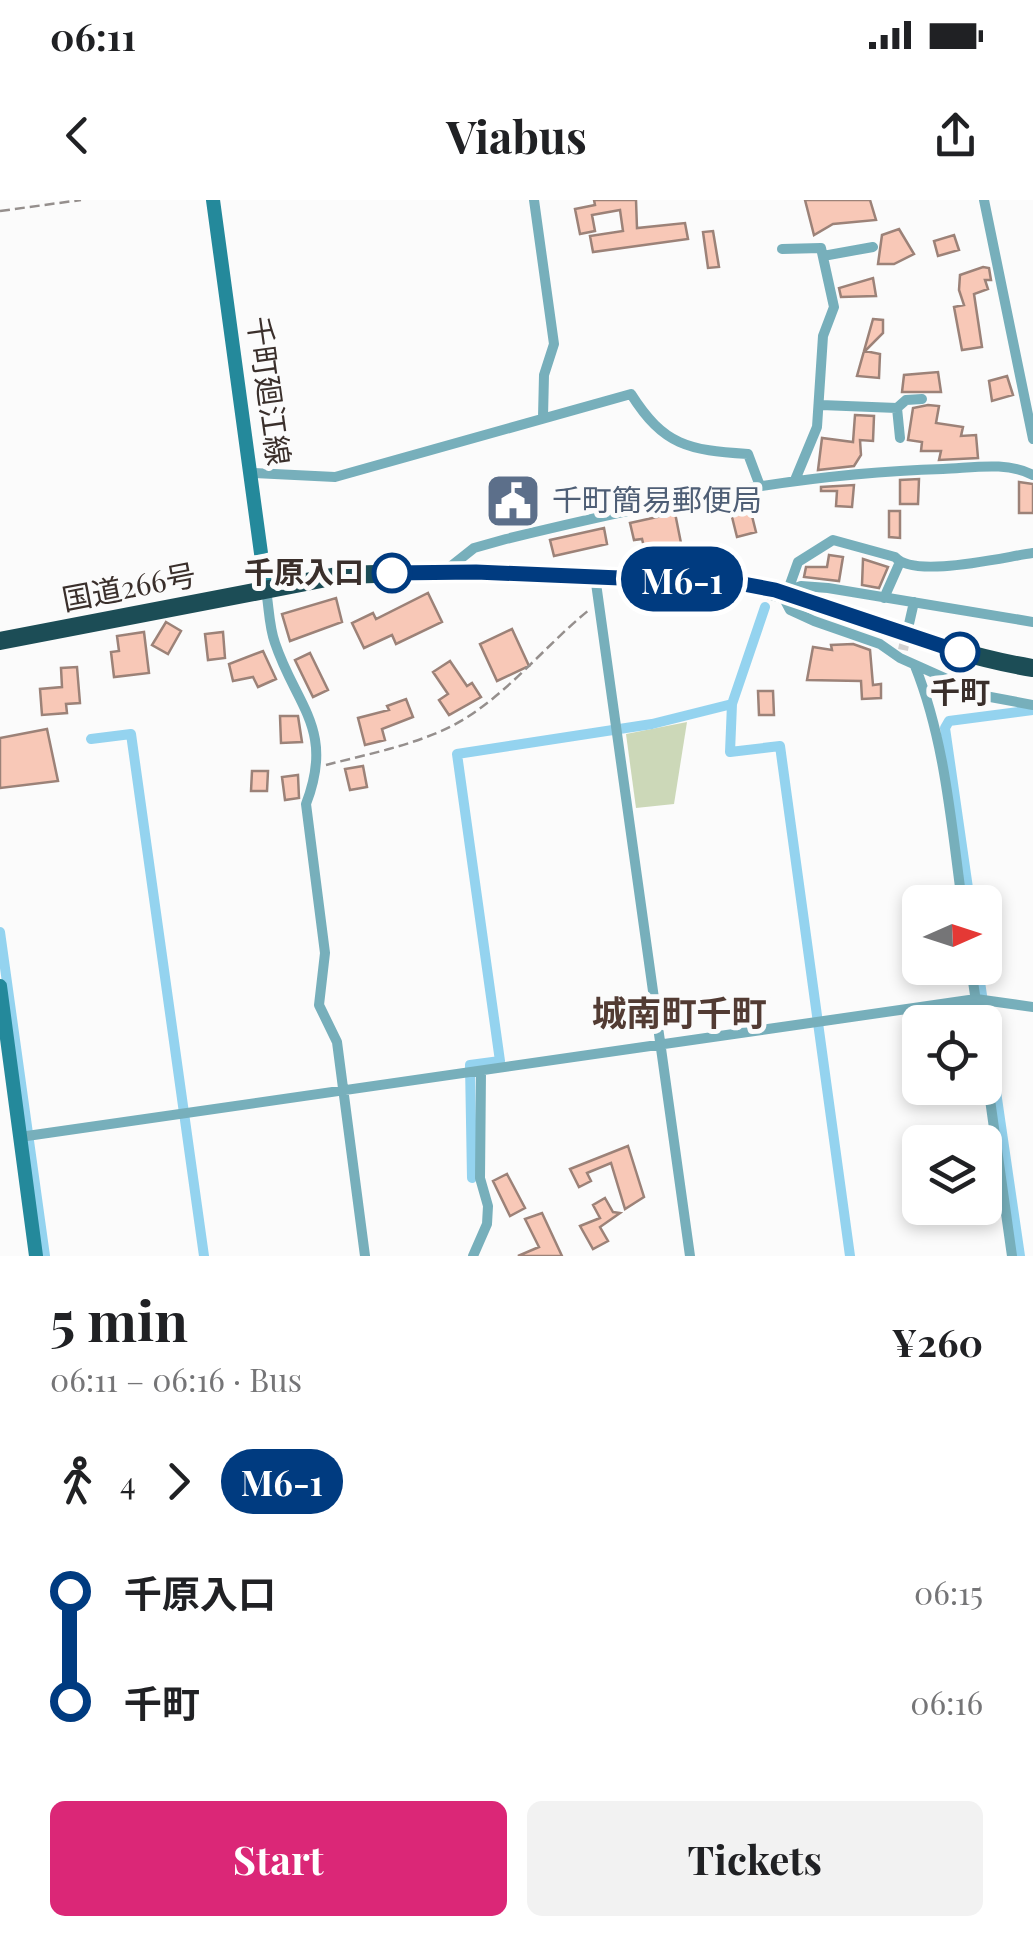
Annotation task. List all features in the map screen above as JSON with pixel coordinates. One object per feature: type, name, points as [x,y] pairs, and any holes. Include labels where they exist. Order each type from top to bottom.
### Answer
[{"type":"highway","name":"国道266号","points":[[0,641],[310,578],[444,571],[698,579],[784,591],[923,643],[1033,668]]},
{"type":"main road","name":"千町廻江線","points":[[212,200],[266,590]]},
{"type":"main road","points":[[0,986],[36,1256]]},
{"type":"street","points":[[534,200],[554,344],[544,375],[543,417]]},
{"type":"street","points":[[984,200],[1033,440]]},
{"type":"street","points":[[824,256],[872,247]]},
{"type":"street","points":[[782,249],[821,248],[834,307],[823,336],[821,405],[810,449],[795,480]]},
{"type":"street","points":[[252,473],[335,477],[631,394],[653,428],[705,451],[748,454],[760,486]]},
{"type":"street","points":[[821,405],[897,408],[906,400],[922,399]]},
{"type":"street","points":[[897,408],[900,438]]},
{"type":"street","points":[[444,571],[474,548],[506,539],[795,480],[892,470],[1009,466],[1033,475]]},
{"type":"street","points":[[1033,554],[932,569],[833,540],[798,562],[784,591],[790,610],[880,644],[902,654],[914,665],[984,696],[1033,705]]},
{"type":"street","points":[[884,598],[900,562]]},
{"type":"street","points":[[596,576],[690,1256]]},
{"type":"street","points":[[784,591],[802,586],[1033,622]]},
{"type":"street","points":[[266,590],[274,642],[314,726],[314,768],[306,804],[325,953],[318,994],[334,1029],[365,1256]]},
{"type":"street","points":[[909,624],[914,602]]},
{"type":"street","points":[[914,665],[932,710],[942,755],[960,885]]},
{"type":"street","points":[[974,985],[977,1005]]},
{"type":"street","points":[[20,1137],[976,999],[1033,1006]]},
{"type":"street","points":[[464,1256],[473,1255],[487,1224],[488,1206],[480,1178],[481,1072]]},
{"type":"street","points":[[991,1105],[1012,1256]]},
{"type":"path","points":[[0,211],[81,200]]},
{"type":"path","points":[[314,768],[429,736],[464,720],[496,697],[598,603]]},
{"type":"green space","points":[[687,722],[674,804],[636,808],[626,734]]},
{"type":"building","points":[[594,200],[636,200],[637,228],[685,223],[688,239],[593,252],[590,236],[623,231],[620,210],[592,215],[595,231],[580,234],[575,209],[595,205]]},
{"type":"building","points":[[805,200],[870,200],[876,220],[833,224],[814,235]]},
{"type":"building","points":[[899,229],[914,254],[894,264],[878,264],[882,235]]},
{"type":"building","points":[[713,231],[719,267],[708,268],[703,232]]},
{"type":"building","points":[[954,235],[959,250],[938,256],[934,241]]},
{"type":"building","points":[[989,268],[991,280],[985,280],[988,289],[974,294],[982,347],[962,350],[954,307],[964,305],[960,275]]},
{"type":"building","points":[[873,278],[876,296],[841,297],[839,288]]},
{"type":"building","points":[[873,319],[883,320],[883,333],[865,351],[880,354],[879,378],[857,376]]},
{"type":"building","points":[[938,372],[941,392],[902,392],[904,375]]},
{"type":"building","points":[[1007,376],[1013,395],[992,401],[989,381]]},
{"type":"building","points":[[939,406],[936,423],[963,427],[961,436],[976,435],[978,458],[939,460],[941,451],[921,451],[922,442],[908,440],[913,408]]},
{"type":"building","points":[[855,415],[874,416],[873,441],[860,440],[861,455],[854,466],[818,470],[822,438],[853,442]]},
{"type":"building","points":[[919,479],[918,504],[900,504],[900,480]]},
{"type":"building","points":[[1019,482],[1033,484],[1033,513],[1019,513]]},
{"type":"building","points":[[854,485],[852,507],[836,506],[837,491],[821,491],[821,487]]},
{"type":"building","points":[[749,504],[756,532],[737,537],[730,509]]},
{"type":"building","points":[[889,511],[900,511],[900,538],[889,537]]},
{"type":"building","points":[[675,513],[682,548],[646,555],[642,539],[634,540],[630,523]]},
{"type":"building","points":[[604,528],[607,544],[554,556],[550,540]]},
{"type":"building","points":[[829,555],[843,557],[839,581],[804,577],[806,567],[827,567]]},
{"type":"building","points":[[863,559],[888,567],[879,588],[862,585]]},
{"type":"building","points":[[428,593],[442,622],[396,644],[392,635],[364,648],[352,623],[373,613],[376,619]]},
{"type":"building","points":[[336,598],[342,622],[290,641],[282,614]]},
{"type":"building","points":[[166,622],[181,631],[168,654],[152,645]]},
{"type":"building","points":[[512,629],[529,666],[497,681],[480,644]]},
{"type":"building","points":[[144,632],[149,673],[114,677],[111,652],[119,651],[117,636]]},
{"type":"building","points":[[223,632],[225,658],[208,660],[205,634]]},
{"type":"building","points":[[853,644],[870,650],[873,685],[881,684],[881,698],[862,699],[861,681],[807,680],[813,647],[832,650],[831,645]]},
{"type":"building","points":[[263,651],[276,679],[258,687],[253,677],[233,681],[229,664]]},
{"type":"building","points":[[310,653],[328,690],[313,697],[295,660]]},
{"type":"building","points":[[450,661],[467,686],[472,683],[481,697],[449,715],[439,700],[448,694],[433,672]]},
{"type":"building","points":[[77,667],[80,703],[66,704],[67,713],[42,715],[40,689],[62,687],[61,668]]},
{"type":"building","points":[[758,691],[773,691],[774,715],[759,715]]},
{"type":"building","points":[[406,699],[413,717],[382,729],[385,740],[365,745],[358,718],[389,710],[387,706]]},
{"type":"building","points":[[280,716],[298,716],[302,742],[281,743]]},
{"type":"building","points":[[47,729],[58,781],[0,788],[0,738]]},
{"type":"building","points":[[363,766],[367,787],[350,790],[345,769]]},
{"type":"building","points":[[252,771],[268,771],[267,791],[251,791]]},
{"type":"building","points":[[298,775],[299,798],[285,800],[282,777]]},
{"type":"building","points":[[628,1146],[644,1197],[625,1209],[611,1163],[587,1173],[591,1181],[579,1187],[570,1169]]},
{"type":"building","points":[[507,1174],[525,1208],[510,1216],[493,1181]]},
{"type":"building","points":[[605,1198],[613,1212],[620,1213],[600,1227],[608,1241],[593,1249],[580,1226],[600,1218],[593,1205]]},
{"type":"building","points":[[542,1213],[562,1256],[518,1256],[539,1247],[525,1219]]},
{"type":"waterway","points":[[765,607],[732,704],[730,752],[780,746],[850,1256]]},
{"type":"waterway","points":[[472,1178],[470,1065],[500,1061],[457,754],[652,724],[732,704]]},
{"type":"waterway","points":[[968,885],[945,728],[949,721],[1033,710]]},
{"type":"waterway","points":[[91,739],[131,734],[204,1256]]},
{"type":"waterway","points":[[0,932],[45,1256]]},
{"type":"waterway","points":[[980,985],[1020,1256]]},
{"type":"tunnel","points":[[903,650],[907,630]]},
{"type":"bus line","name":"M6-1","points":[[392,573],[476,572],[738,583],[775,590],[923,643],[960,652]]},
{"type":"place","name":"千町簡易郵便局","points":[[513,501]]},
{"type":"place","name":"千原入口","points":[[392,573]]},
{"type":"place","name":"千町","points":[[960,652]]},
{"type":"district","name":"城南町千町","points":[[679,1014]]}]
